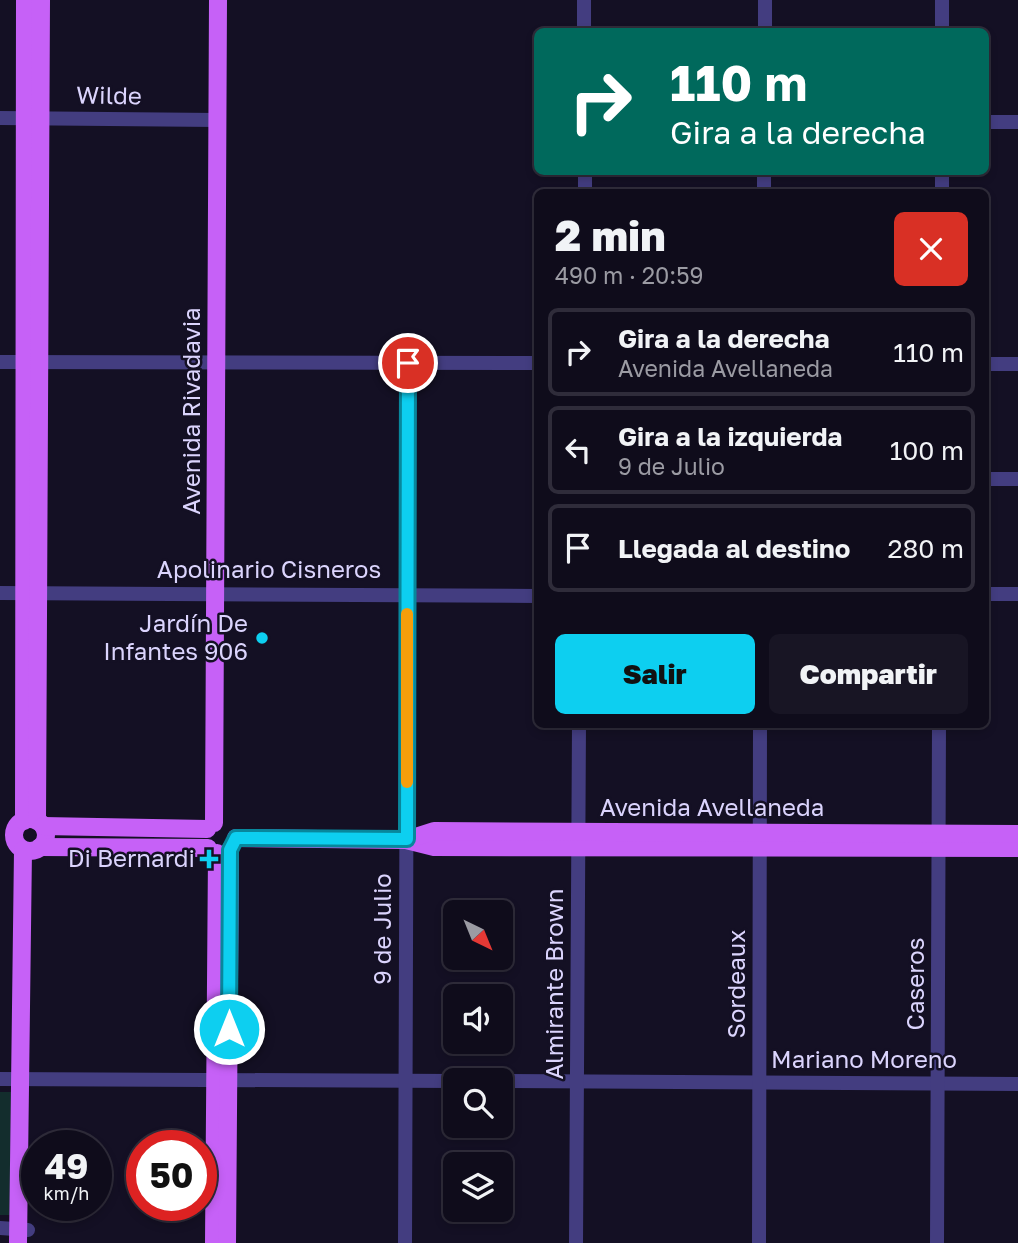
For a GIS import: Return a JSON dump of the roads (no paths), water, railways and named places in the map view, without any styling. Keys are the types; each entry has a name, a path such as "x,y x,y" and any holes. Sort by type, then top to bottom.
{"main road":[{"path":"25,0 32,118 31,760 24,824 14,837 29,848"},
{"path":"32,118 41,0"},
{"name":"Avenida Rivadavia","path":"218,0 217,120 222,362"},
{"name":"Avenida Rivadavia","path":"223,847 204,837 215,825 230,0"},
{"path":"24,824 215,825 233,828 223,847 221,1080 214,1243"},
{"path":"24,824 45,837 29,848"},
{"name":"Avenida Avellaneda","path":"939,841 1018,834"},
{"name":"Avenida Avellaneda","path":"0,847 223,847 407,839 434,848 578,840 760,840 939,841 1018,848"},
{"path":"23,1236 29,848"},
{"path":"221,1080 227,1243"}],"street":[{"path":"584,0 584,28"},
{"path":"765,0 765,28"},
{"path":"942,0 942,28"},
{"name":"Wilde","path":"0,118 217,120"},
{"path":"989,122 1018,122"},
{"path":"0,362 534,363"},
{"name":"9 de Julio","path":"405,1243 408,363"},
{"path":"989,364 1018,364"},
{"path":"989,479 1018,479"},
{"name":"Apolinario Cisneros","path":"0,593 407,593 534,596"},
{"path":"989,594 1018,594"},
{"name":"Almirante Brown","path":"576,1243 579,728"},
{"name":"Sordeaux","path":"759,1243 760,728"},
{"name":"Caseros","path":"937,1243 939,728"},
{"path":"0,1079 443,1081"},
{"name":"Mariano Moreno","path":"513,1081 1018,1084"},
{"path":"0,1228 23,1236"}],"place":[{"name":"Jardín De Infantes 906","path":"262,638"},
{"name":"Di Bernardi","path":"209,859"}]}
